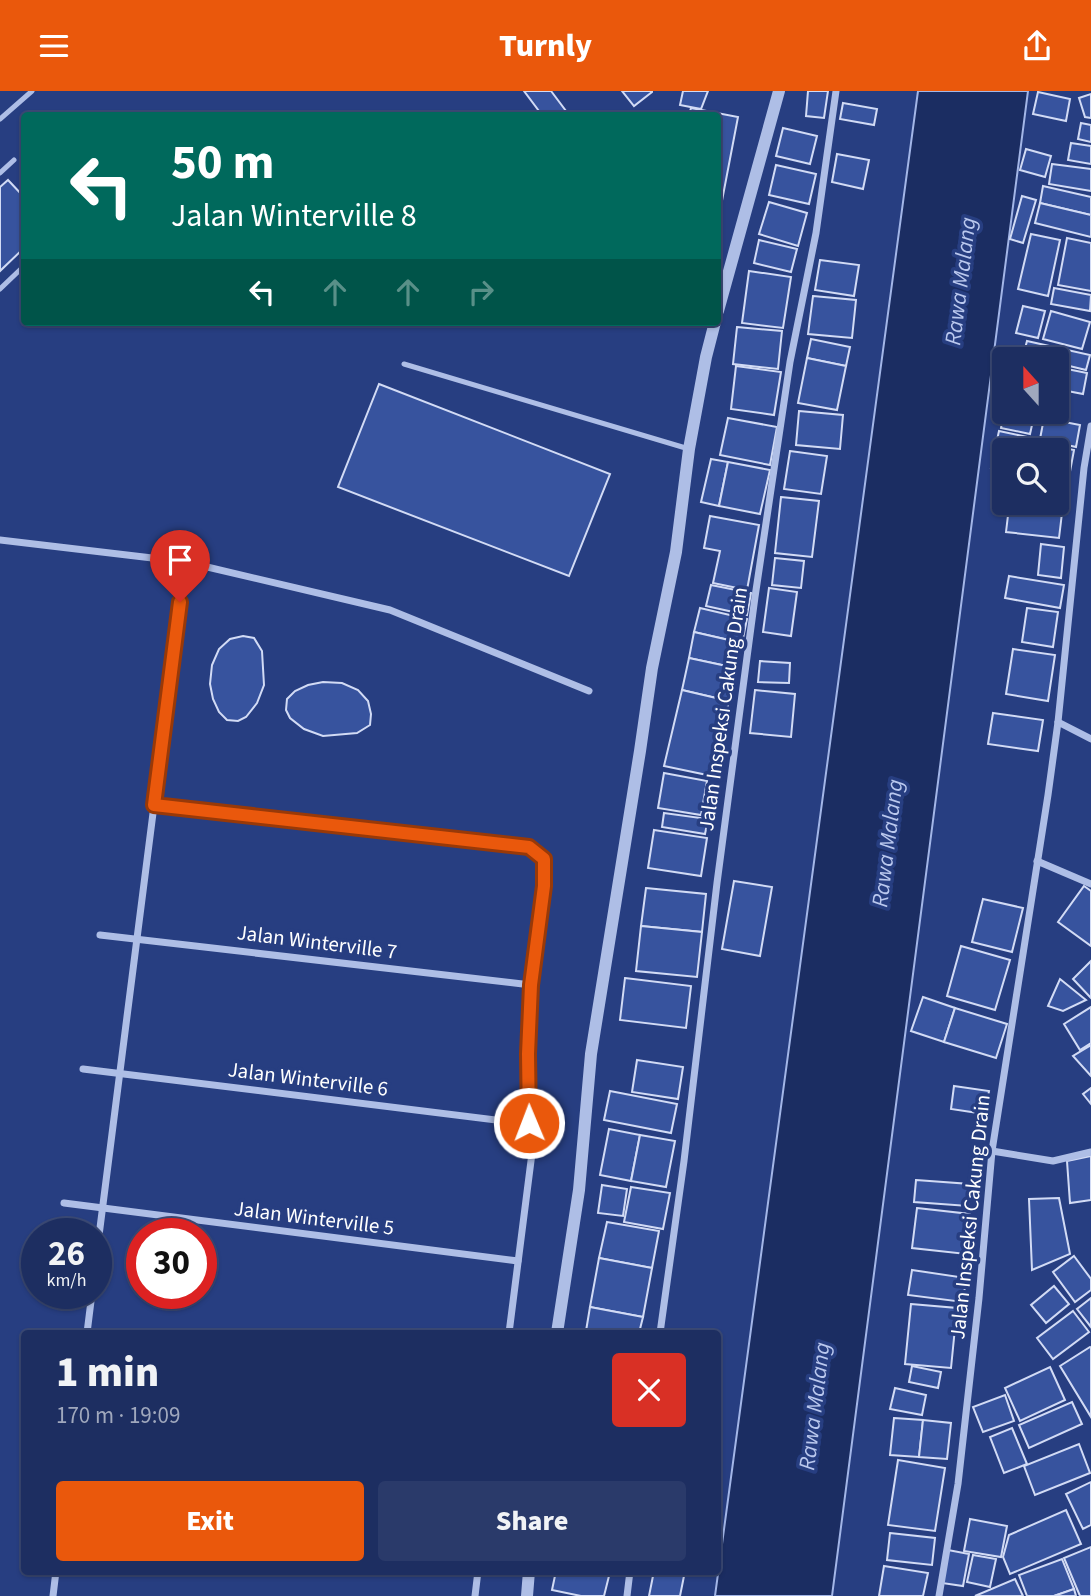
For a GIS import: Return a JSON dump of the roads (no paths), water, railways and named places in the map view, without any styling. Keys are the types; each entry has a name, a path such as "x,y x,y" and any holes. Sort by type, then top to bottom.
{"street":[{"path":"721,300 779,91"},
{"name":"Jalan Inspeksi Cakung Drain","path":"660,1330 755,597 790,362 816,233 836,91"},
{"path":"557,1330 579,1190 591,1054 652,668 676,552 689,449 714,326"},
{"name":"Jalan Inspeksi Cakung Drain","path":"939,1596 958,1484 992,1151 1058,722 1084,468 1091,426"},
{"path":"0,540 186,562 390,610 589,691"},
{"path":"102,1218 180,602"},
{"path":"1058,722 1091,740"},
{"path":"154,805 529,847 544,859 544,886 531,985 528,1054 532,1153 509,1330"},
{"path":"1037,861 1091,884"},
{"name":"Jalan Winterville 7","path":"100,935 531,985"},
{"name":"Jalan Winterville 6","path":"83,1069 529,1123"},
{"path":"992,1151 1053,1161 1091,1152"},
{"name":"Jalan Winterville 5","path":"64,1203 518,1261"},
{"path":"87,1330 90,1309"},
{"path":"53,1596 56,1575"},
{"path":"475,1596 478,1575"},
{"path":"527,1596 529,1575"},
{"path":"626,1596 629,1575"}],"lane":[{"path":"0,119 32,91"},
{"path":"0,173 14,160"},
{"path":"0,289 21,269"},
{"path":"404,364 689,449"}],"water":[{"name":"Rawa Malang","path":"918,91 1028,91 995,347 992,347 992,367 832,1596 715,1596 718,1575 721,1575 721,1552"}]}
